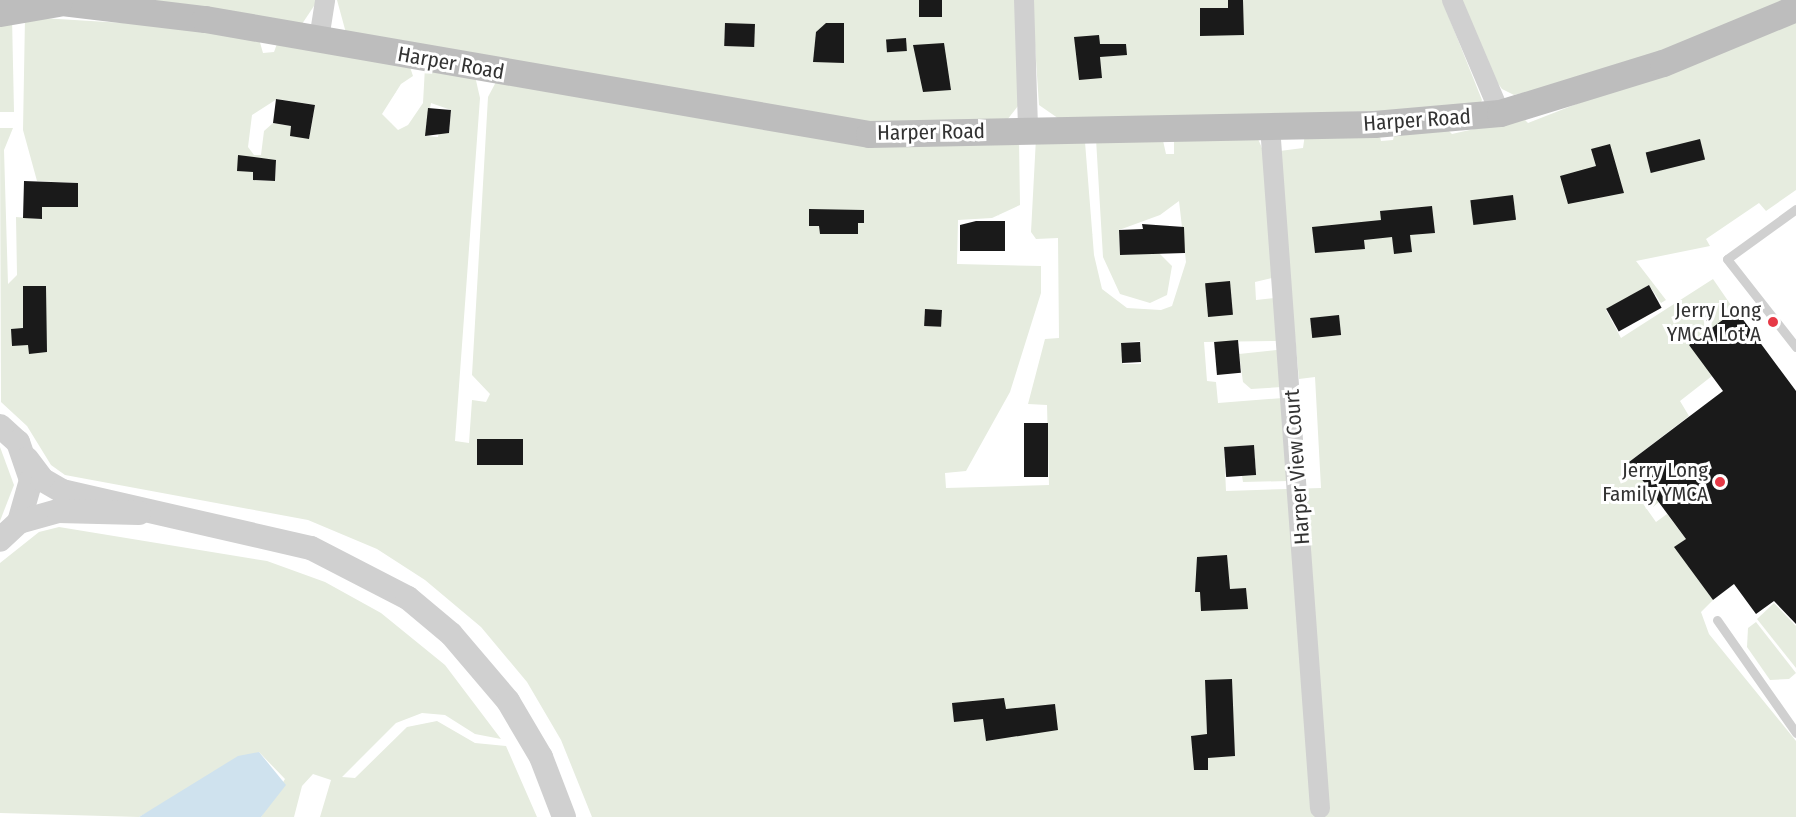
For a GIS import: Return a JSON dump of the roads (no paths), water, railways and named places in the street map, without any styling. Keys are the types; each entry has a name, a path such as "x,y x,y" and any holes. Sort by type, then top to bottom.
{"main road":[{"name":"Harper Road","path":"0,14 52,2 149,11 869,134 1434,122 1500,113 1663,63 1796,8"}],"street":[{"path":"319,39 325,0"},
{"path":"1024,0 1028,129"},
{"path":"1452,0 1500,113"},
{"name":"Harper View Court","path":"1270,126 1320,808"},
{"path":"0,426 43,480 62,490 142,513 311,548 408,598 451,634 508,701 541,757 564,817"},
{"path":"19,522 31,480 27,459"},
{"path":"0,540 19,522 58,511 107,517 142,513"}],"lane":[{"path":"1796,209 1727,259 1796,347"},
{"path":"1717,620 1796,733"}],"water":[{"path":"259,752 286,785 261,817 139,817 238,756"}],"place":[{"name":"Jerry Long YMCA Lot A","path":"1773,322"},
{"name":"Jerry Long Family YMCA","path":"1720,482"}]}
